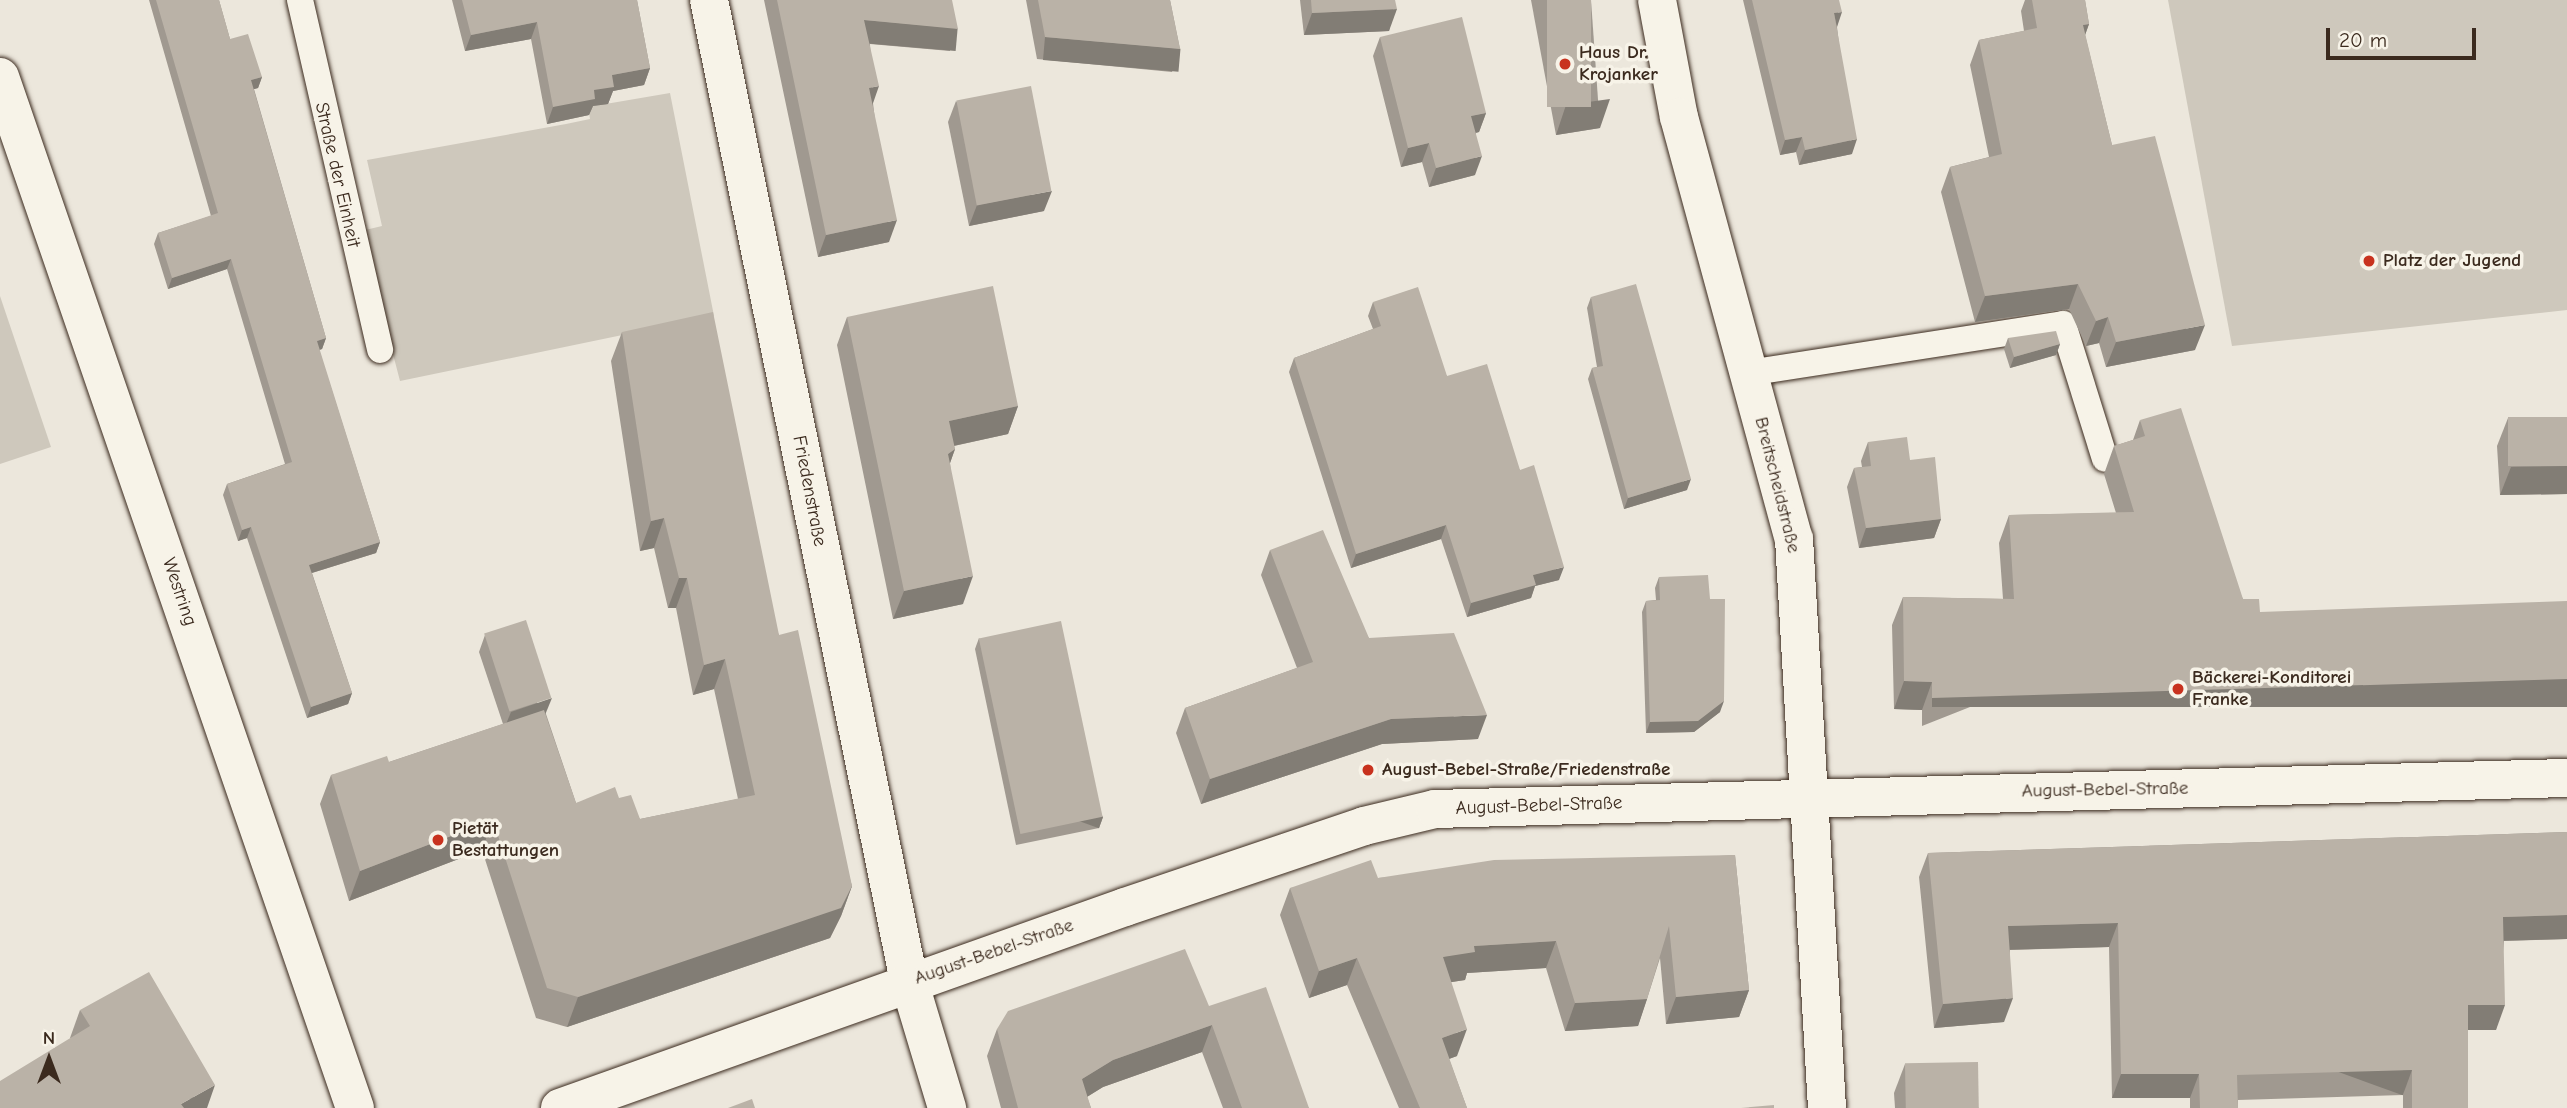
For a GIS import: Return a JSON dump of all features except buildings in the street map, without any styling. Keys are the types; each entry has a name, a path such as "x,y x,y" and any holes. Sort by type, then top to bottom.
{"street":[{"name":"Friedenstraße","path":"709,0 909,981 947,1108"},
{"name":"Breitscheidstraße","path":"1657,0 1679,117 1794,539 1827,1108"},
{"name":"Westring","path":"0,77 355,1108"},
{"name":"August-Bebel-Straße","path":"560,1108 909,981 1401,815 1807,798 2567,779"}],"lane":[{"name":"Straße der Einheit","path":"300,0 380,350"},
{"path":"1748,373 2063,324 2105,459"}],"shaded area":[{"name":"Platz der Jugend","path":"2168,0 2567,0 2567,310 2232,346"},
{"path":"670,93 714,316 400,381 361,231 382,226 367,160 590,119 588,107"},
{"path":"0,296 51,447 0,464"}],"place":[{"name":"Haus Dr. Krojanker","path":"1565,64"},
{"name":"Platz der Jugend","path":"2369,261"},
{"name":"Bäckerei-Konditorei Franke","path":"2178,689"},
{"name":"August-Bebel-Straße/Friedenstraße","path":"1368,770"},
{"name":"Pietät Bestattungen","path":"438,840"}]}
